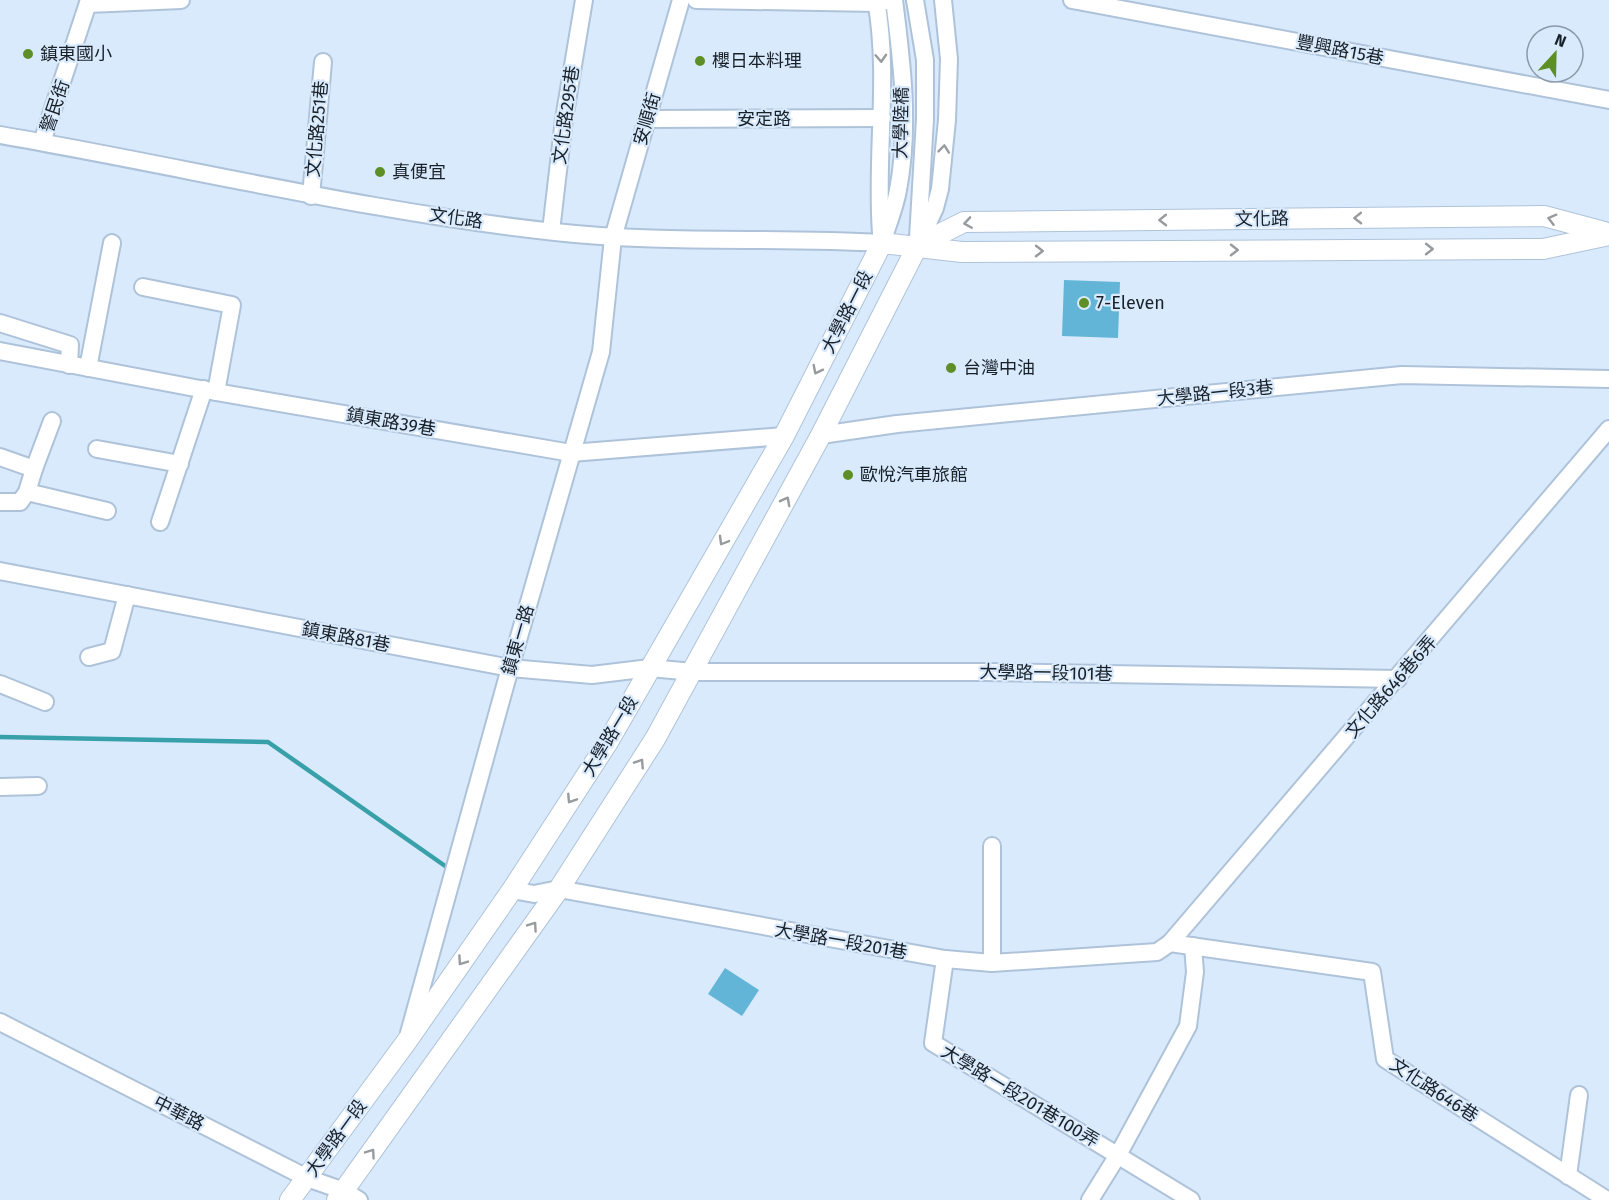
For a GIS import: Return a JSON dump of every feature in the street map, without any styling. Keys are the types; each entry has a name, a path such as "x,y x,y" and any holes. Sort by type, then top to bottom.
{"main road":[{"name":"文化路","path":"918,245 964,222 1544,216 1609,234"},
{"name":"文化路","path":"882,243 918,245 962,252 1543,249 1609,234"},
{"name":"大學路一段","path":"290,1200 407,1041 512,890 608,742 784,436 882,243"},
{"name":"大學路一段","path":"346,1197 560,889 655,739 822,435 918,245"}],"street":[{"path":"89,2 180,0"},
{"name":"文化路295巷","path":"551,231 564,119 584,0"},
{"name":"安順街","path":"613,238 681,0"},
{"path":"696,0 884,1 878,191 882,243"},
{"name":"大學陸橋","path":"915,0 925,60 925,119 919,190 918,245"},
{"path":"918,245 935,208 940,189 947,120 949,59 943,0"},
{"name":"豐興路15巷","path":"1072,0 1609,100"},
{"name":"大學陸橋","path":"882,243 898,190 904,118 902,62 884,1"},
{"name":"警民街","path":"42,142 89,2"},
{"name":"文化路251巷","path":"312,196 324,62"},
{"name":"安定路","path":"647,119 882,118"},
{"name":"文化路","path":"0,135 312,196 551,231 613,238 882,243"},
{"name":"鎮東一路","path":"407,1041 510,668 602,352 613,238"},
{"path":"88,368 112,243"},
{"path":"143,287 232,305 210,390 180,464 160,522"},
{"path":"0,322 70,345 69,365"},
{"name":"鎮東路39巷","path":"0,351 571,453 784,436"},
{"name":"大學路一段3巷","path":"822,435 897,424 1402,375 1609,379"},
{"path":"0,502 20,502 27,492 52,421"},
{"name":"文化路646巷6弄","path":"1170,943 1398,679 1609,429"},
{"path":"97,449 180,464"},
{"path":"0,457 34,469"},
{"path":"27,492 107,511"},
{"name":"鎮東路81巷","path":"0,571 510,668 592,675 650,668 693,672"},
{"path":"88,657 112,651 127,595"},
{"name":"大學路一段101巷","path":"693,672 984,672 1398,679"},
{"path":"0,684 45,702"},
{"path":"0,787 38,786"},
{"path":"992,846 992,963"},
{"name":"大學路一段201巷","path":"512,890 534,894 560,889 945,960 992,963 1157,952 1170,943"},
{"name":"文化路646巷","path":"1170,943 1372,972 1385,1059 1607,1200"},
{"name":"大學路一段201巷100弄","path":"1118,1155 1188,1026 1195,972 1193,946"},
{"name":"大學路一段201巷100弄","path":"945,960 933,1043 1191,1200"},
{"name":"中華路","path":"0,1022 346,1197"},
{"path":"1568,1176 1580,1095"},
{"path":"1090,1200 1118,1155"}],"building":[{"path":"1064,280 1120,282 1118,338 1062,336"},
{"path":"725,968 759,990 742,1016 708,994"}],"waterway":[{"path":"0,737 268,742 448,868"}],"place":[{"name":"鎮東國小","path":"28,54"},
{"name":"櫻日本料理","path":"700,61"},
{"name":"真便宜","path":"380,172"},
{"name":"7-Eleven","path":"1084,303"},
{"name":"台灣中油","path":"951,368"},
{"name":"歐悅汽車旅館","path":"848,475"}]}
